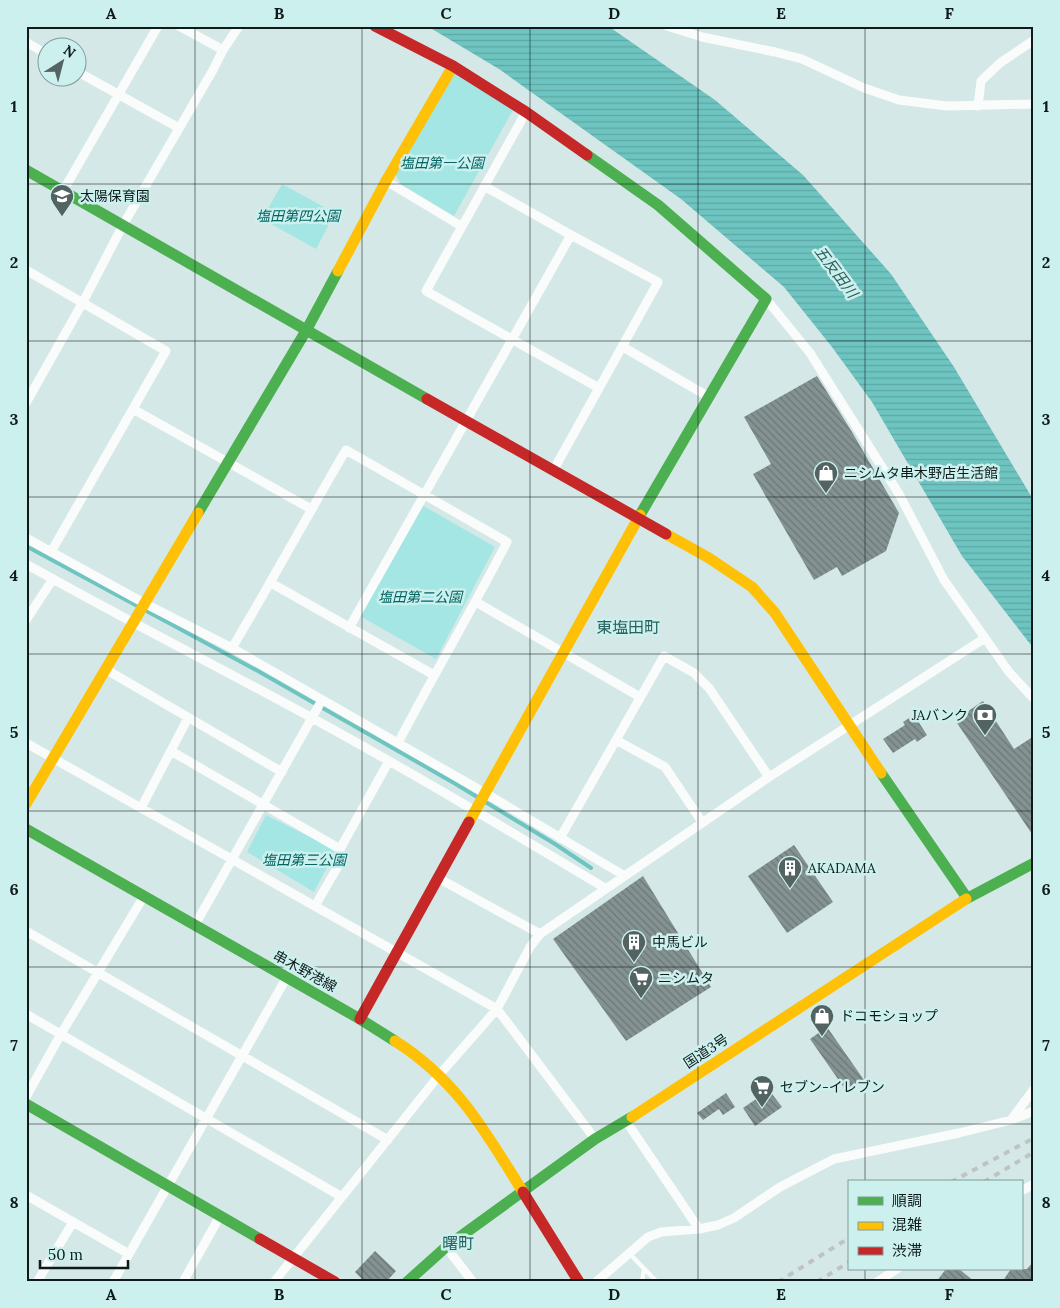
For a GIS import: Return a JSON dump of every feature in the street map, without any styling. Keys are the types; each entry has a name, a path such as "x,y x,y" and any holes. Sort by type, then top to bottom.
{"main road":[{"path":"360,1019 638,518 766,299 658,205 526,112 453,66 375,26"},
{"path":"26,804 307,329 386,180 453,66"},
{"path":"26,170 553,471 710,558 752,588 775,613 849,726 967,898"},
{"name":"串木野港線","path":"26,829 360,1019 409,1050 440,1074 482,1128 579,1282"},
{"name":"国道3号","path":"406,1282 446,1247 595,1139 626,1121 967,898 1034,863"},
{"path":"26,1104 335,1282"}],"street":[{"path":"63,191 158,26"},
{"path":"179,26 223,50"},
{"path":"26,403 83,302 123,225 238,26"},
{"path":"667,26 702,38 802,59 864,88 899,100 947,106 1034,104"},
{"path":"978,106 980,81 1034,40"},
{"path":"26,42 38,49"},
{"path":"88,78 179,128"},
{"path":"526,112 426,291 599,388"},
{"path":"386,180 461,226"},
{"path":"484,186 658,282 553,471"},
{"path":"349,628 571,235"},
{"path":"26,270 166,351 52,552"},
{"path":"766,299 810,353 899,494 944,580 1009,672 1034,698"},
{"path":"623,347 709,397"},
{"path":"133,409 311,509"},
{"path":"232,648 346,450 424,494 507,542 398,743"},
{"path":"26,538 144,603 232,648 486,793 625,876"},
{"path":"26,564 133,624 311,717 476,810 605,888"},
{"path":"26,620 53,579"},
{"path":"271,583 434,675"},
{"path":"476,602 640,697"},
{"path":"274,1282 440,1074 497,1009 530,947 540,934 769,777 985,638"},
{"path":"560,838 664,656 694,673 709,688 769,777"},
{"path":"105,669 282,772"},
{"path":"195,925 322,700"},
{"path":"141,808 188,718"},
{"path":"616,740 665,767 702,822"},
{"path":"26,743 497,1009 595,1139"},
{"path":"171,751 340,849"},
{"path":"315,906 341,861 340,849 388,761"},
{"path":"438,878 540,934"},
{"path":"26,1097 144,896"},
{"path":"26,931 388,1140"},
{"path":"113,1282 287,978"},
{"path":"26,1014 342,1197"},
{"path":"1011,1120 1034,1090"},
{"path":"596,1282 648,1237 661,1232 700,1229 718,1225 734,1218 780,1187 834,1159 959,1133 1011,1120 1034,1111"},
{"path":"626,1121 700,1229"},
{"path":"1022,1190 1034,1184"},
{"path":"26,1195 129,1254"},
{"path":"183,1282 220,1216"},
{"path":"37,1282 73,1222"},
{"path":"446,1247 473,1282"},
{"path":"877,1282 895,1270"}],"lane":[{"path":"629,1253 657,1282"},
{"path":"642,1282 644,1269"}],"green space":[{"name":"塩田第一公園","path":"454,71 514,108 454,216 401,184 394,172"},
{"name":"塩田第四公園","path":"282,184 335,213 316,249 262,219"},
{"name":"塩田第二公園","path":"422,505 495,547 436,659 360,616"},
{"name":"塩田第三公園","path":"266,815 336,850 314,892 247,852"}],"water":[{"name":"五反田川","path":"427,26 608,26 715,100 803,175 891,274 954,367 1034,501 1034,649 962,556 872,402 832,347 784,287 681,199 499,69"}],"building":[{"name":"ニシムタ串木野店生活館","path":"817,376 899,513 886,551 842,576 837,567 814,580 753,474 771,464 744,417"},
{"path":"983,701 1014,749 1034,736 1034,837 955,720"},
{"path":"914,715 927,735 917,742 915,739 893,753 883,739 905,725 903,722"},
{"name":"AKADAMA","path":"794,845 833,902 787,933 748,876"},
{"name":"中馬ビル","path":"643,876 711,987 626,1041 553,939"},
{"path":"827,1027 864,1080 847,1092 810,1039"},
{"name":"セブン-イレブン","path":"769,1090 782,1107 755,1126 743,1108"},
{"path":"726,1093 735,1107 723,1115 719,1109 703,1120 697,1113"},
{"path":"375,1251 396,1271 386,1282 365,1282 355,1272"},
{"path":"1034,1261 1034,1282 1002,1282 1010,1270 1027,1269"},
{"path":"945,1270 960,1270 975,1282 936,1282"}],"waterway":[{"path":"26,546 258,671 454,783 591,868"}],"railway":[{"path":"955,1180 1034,1138"},
{"path":"987,1180 1034,1152"},
{"path":"778,1282 848,1239"},
{"path":"817,1282 848,1263"}],"traffic: fast":[{"path":"587,155 658,205 766,299 640,515"},
{"path":"26,170 427,399"},
{"path":"198,513 307,329 338,271"},
{"path":"881,773 967,898"},
{"path":"26,829 360,1019 395,1041"},
{"path":"966,899 1034,863"},
{"path":"26,1104 260,1239"},
{"path":"407,1282 446,1247 595,1139 632,1117"}],"traffic: slow":[{"path":"338,271 386,181 453,66"},
{"path":"26,804 198,513"},
{"path":"469,822 640,515"},
{"path":"666,534 709,558 752,587 775,613 881,773"},
{"path":"632,1117 966,899"},
{"path":"395,1041 436,1072 453,1090 496,1148 523,1192"}],"traffic: jam":[{"path":"375,26 453,66 526,112 587,155"},
{"path":"427,399 666,534"},
{"path":"360,1019 469,822"},
{"path":"523,1192 579,1282"},
{"path":"260,1239 335,1282"}],"place":[{"name":"太陽保育園","path":"62,217"},
{"name":"ニシムタ串木野店生活館","path":"826,494"},
{"name":"JAバンク","path":"985,736"},
{"name":"AKADAMA","path":"790,889"},
{"name":"中馬ビル","path":"634,963"},
{"name":"ニシムタ","path":"641,999"},
{"name":"ドコモショップ","path":"822,1037"},
{"name":"セブン-イレブン","path":"762,1108"}],"district":[{"name":"東塩田町","path":"628,627"},
{"name":"曙町","path":"458,1243"}]}
